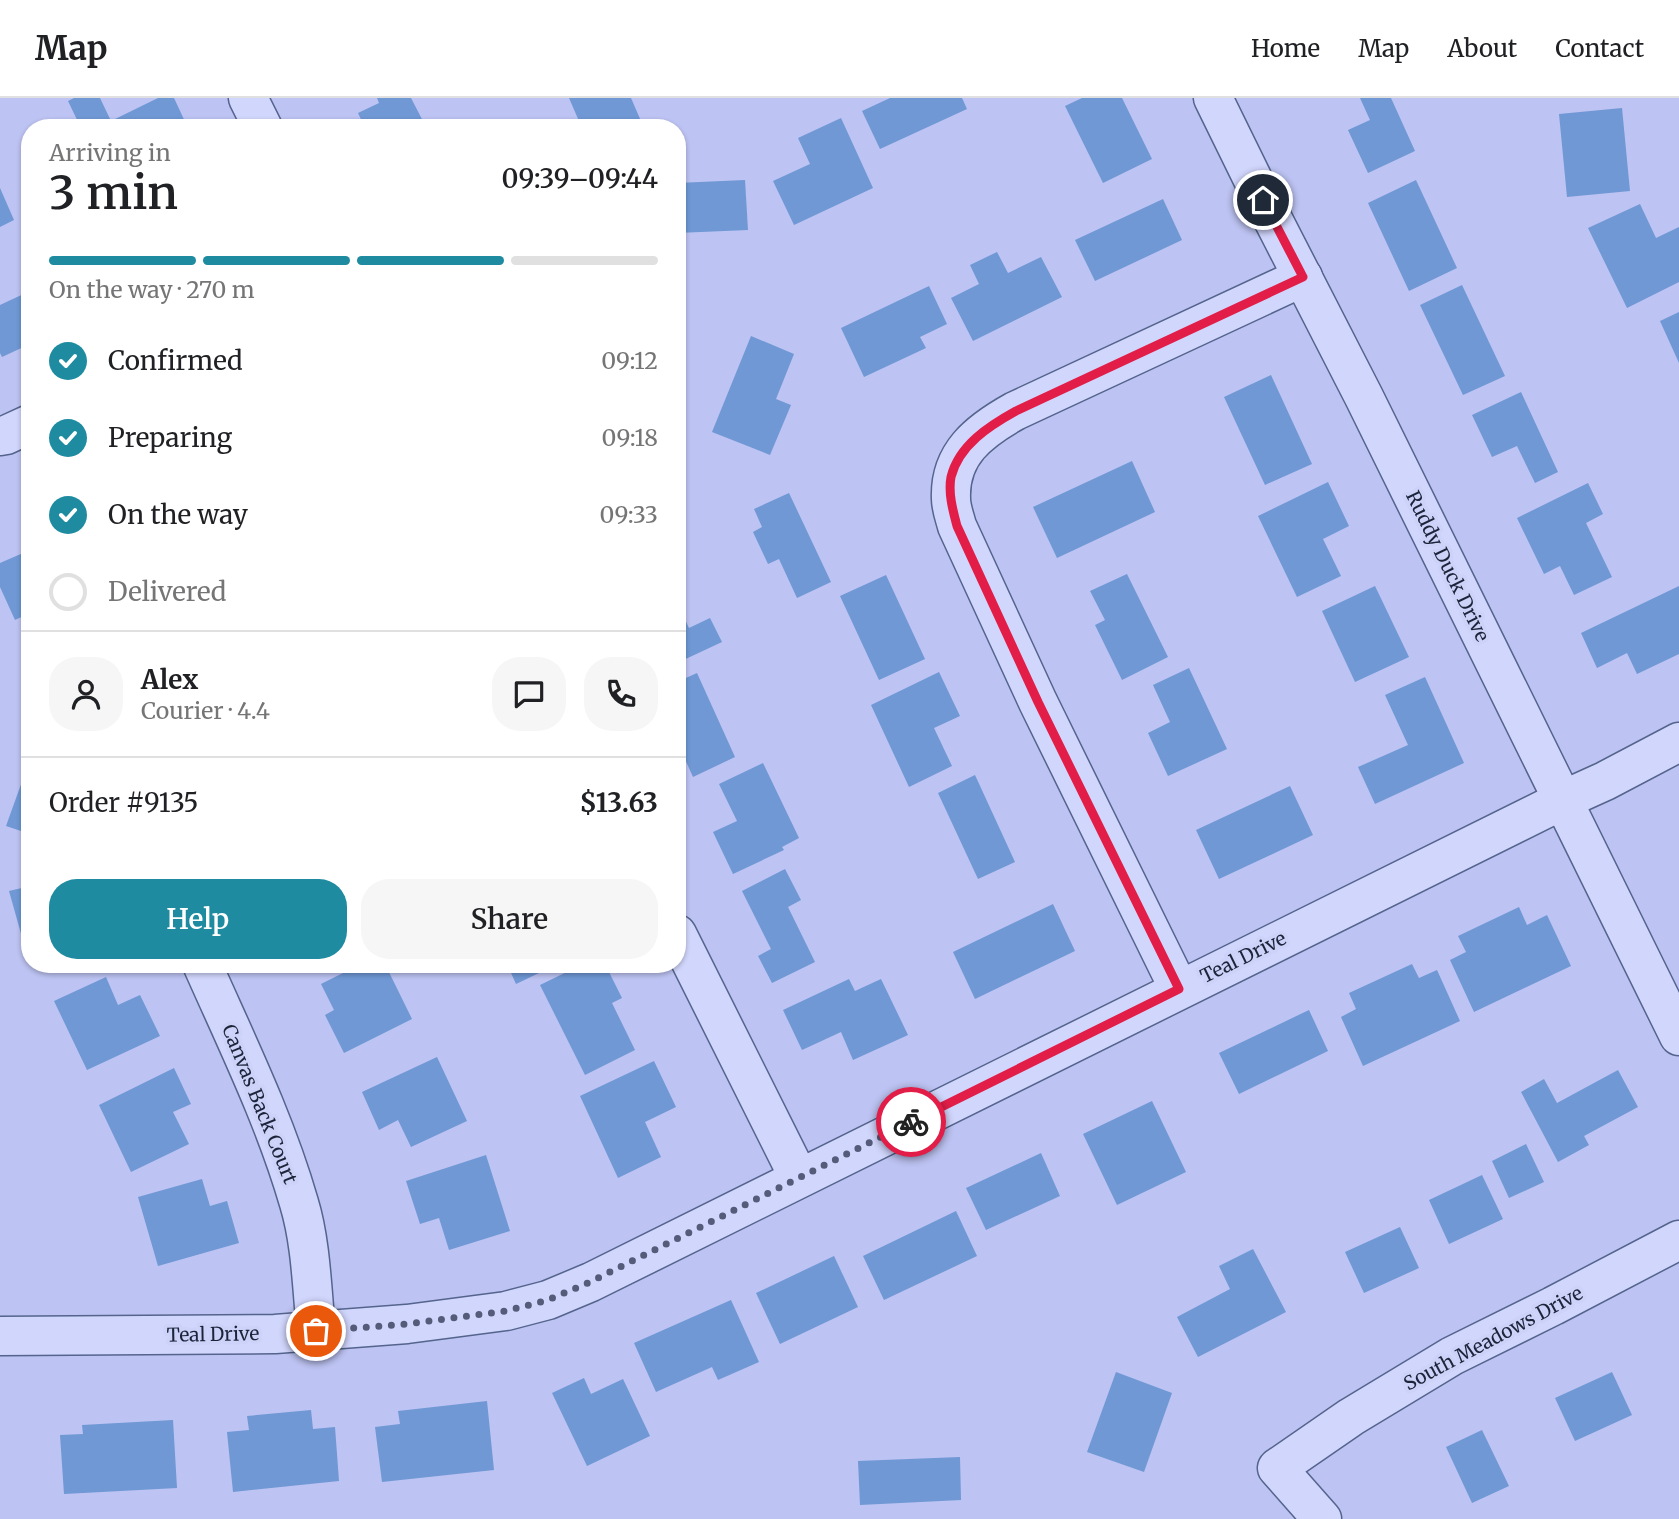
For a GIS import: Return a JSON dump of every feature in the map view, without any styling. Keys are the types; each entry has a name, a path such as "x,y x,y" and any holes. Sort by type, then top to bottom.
{"street":[{"path":"248,98 258,119"},
{"name":"Ruddy Duck Drive","path":"1213,98 1370,409 1679,1036"},
{"path":"1179,989 1038,702 957,526 951,502 951,478 960,456 975,438 994,423 1303,277"},
{"path":"0,436 21,428"},
{"name":"Teal Drive","path":"0,1336 275,1334 407,1324 506,1311 548,1300 590,1282 1679,742"},
{"path":"686,952 799,1178"},
{"name":"Canvas Back Court","path":"206,973 270,1116 300,1204 316,1331"},
{"name":"South Meadows Drive","path":"1321,1519 1277,1468 1351,1417 1452,1356 1679,1240"}],"building":[{"path":"74,98 100,98 110,119 77,119 68,101"},
{"path":"158,98 174,98 184,119 115,119"},
{"path":"377,98 411,98 422,119 361,119 358,113 379,103"},
{"path":"569,98 631,98 640,119 578,119"},
{"path":"890,98 962,98 967,109 880,149 862,111"},
{"path":"1082,98 1122,98 1152,159 1103,183 1065,106"},
{"path":"1360,98 1391,98 1415,151 1368,173 1348,130 1370,120"},
{"path":"1622,108 1630,191 1567,197 1559,114"},
{"path":"841,118 873,188 794,225 773,181 810,164 798,138"},
{"path":"745,180 748,230 686,233 686,183"},
{"path":"1416,180 1457,268 1409,291 1368,203"},
{"path":"0,188 14,220 0,227"},
{"path":"1163,199 1182,240 1095,281 1075,240"},
{"path":"1640,204 1656,238 1679,227 1679,282 1627,308 1588,228"},
{"path":"997,252 1008,273 1041,257 1062,297 973,341 951,298 979,284 970,265"},
{"path":"1462,285 1505,376 1463,395 1420,305"},
{"path":"929,286 947,324 920,337 926,348 864,377 841,328"},
{"path":"21,295 21,348 2,357 0,353 0,305"},
{"path":"1679,312 1679,363 1660,321"},
{"path":"751,336 794,354 776,399 791,405 770,455 712,432"},
{"path":"1271,375 1312,464 1265,485 1224,397"},
{"path":"1521,392 1558,472 1535,483 1517,446 1492,457 1472,415"},
{"path":"1132,461 1155,512 1057,558 1033,507"},
{"path":"1328,482 1349,526 1323,539 1341,576 1297,597 1258,516"},
{"path":"1588,483 1603,514 1586,523 1612,577 1574,595 1560,566 1544,574 1517,518"},
{"path":"789,493 831,582 797,598 779,559 768,564 753,532 762,527 754,509"},
{"path":"21,554 21,617 15,620 0,587 0,563"},
{"path":"1127,574 1168,657 1122,680 1095,625 1105,620 1090,591"},
{"path":"886,575 925,659 879,680 840,596"},
{"path":"1375,586 1409,657 1355,682 1322,611"},
{"path":"1679,586 1679,654 1637,674 1627,653 1597,668 1581,633"},
{"path":"710,618 722,642 686,659 686,622 689,628"},
{"path":"1189,668 1227,749 1168,776 1148,733 1170,722 1153,685"},
{"path":"939,672 960,716 934,728 952,766 909,787 871,705"},
{"path":"697,673 735,757 693,777 686,761 686,678"},
{"path":"1425,677 1464,763 1375,804 1358,767 1408,745 1385,695"},
{"path":"763,763 799,838 782,847 784,850 733,874 713,832 737,821 719,784"},
{"path":"975,775 1015,862 978,879 938,793"},
{"path":"21,784 21,831 6,826"},
{"path":"1290,786 1313,835 1219,879 1196,830"},
{"path":"785,869 801,900 788,907 815,962 772,983 758,956 771,949 742,891"},
{"path":"21,888 21,934 9,891"},
{"path":"1053,904 1075,951 975,999 953,952"},
{"path":"1519,907 1527,925 1547,915 1571,966 1474,1012 1450,960 1466,952 1458,936"},
{"path":"1412,964 1419,978 1437,970 1460,1021 1363,1066 1341,1017 1356,1009 1349,993"},
{"path":"343,973 389,973 412,1019 344,1053 325,1015 334,1010 321,984"},
{"path":"511,973 539,973 516,984"},
{"path":"565,973 610,973 622,998 612,1003 635,1050 585,1075 540,985"},
{"path":"106,977 118,1005 140,995 160,1036 87,1070 54,1001"},
{"path":"849,979 855,991 881,979 908,1035 853,1060 841,1032 802,1050 783,1010"},
{"path":"1309,1010 1328,1051 1239,1094 1219,1053"},
{"path":"437,1057 467,1121 411,1147 398,1120 379,1130 362,1092"},
{"path":"654,1061 676,1107 645,1122 661,1157 618,1178 580,1096"},
{"path":"174,1068 191,1104 173,1112 189,1144 131,1172 99,1105"},
{"path":"1618,1070 1638,1107 1584,1136 1589,1145 1558,1162 1521,1092 1544,1079 1557,1103"},
{"path":"1152,1101 1186,1172 1117,1205 1083,1134"},
{"path":"1526,1144 1544,1182 1509,1198 1492,1161"},
{"path":"1041,1153 1060,1196 986,1230 966,1188"},
{"path":"486,1155 510,1231 449,1250 439,1218 420,1224 406,1181"},
{"path":"1482,1175 1503,1219 1449,1244 1429,1200"},
{"path":"202,1179 210,1206 227,1201 239,1243 158,1266 138,1197"},
{"path":"956,1211 977,1256 884,1300 863,1256"},
{"path":"1400,1227 1419,1268 1364,1293 1345,1252"},
{"path":"1253,1249 1286,1312 1198,1357 1177,1317 1230,1289 1219,1266"},
{"path":"834,1256 858,1307 780,1344 756,1293"},
{"path":"731,1300 759,1362 718,1380 712,1367 656,1392 634,1343"},
{"path":"1116,1372 1172,1393 1144,1472 1087,1452"},
{"path":"1612,1372 1632,1415 1575,1441 1555,1398"},
{"path":"584,1378 591,1394 623,1379 650,1436 587,1466 552,1393"},
{"path":"487,1401 494,1470 382,1482 375,1427 400,1424 398,1411"},
{"path":"311,1410 313,1429 335,1427 339,1481 233,1492 227,1432 249,1430 247,1416"},
{"path":"173,1420 177,1488 64,1494 60,1435 83,1434 82,1425"},
{"path":"1482,1430 1509,1486 1472,1503 1446,1447"},
{"path":"960,1457 961,1500 860,1505 858,1461"}],"way so far":[{"path":"316,1331 407,1324 506,1311 548,1300 590,1282 911,1122"}],"route":[{"path":"911,1122 1179,989 1038,702 957,526 951,502 951,478 960,456 975,438 994,423 1303,277 1263,200"}]}
